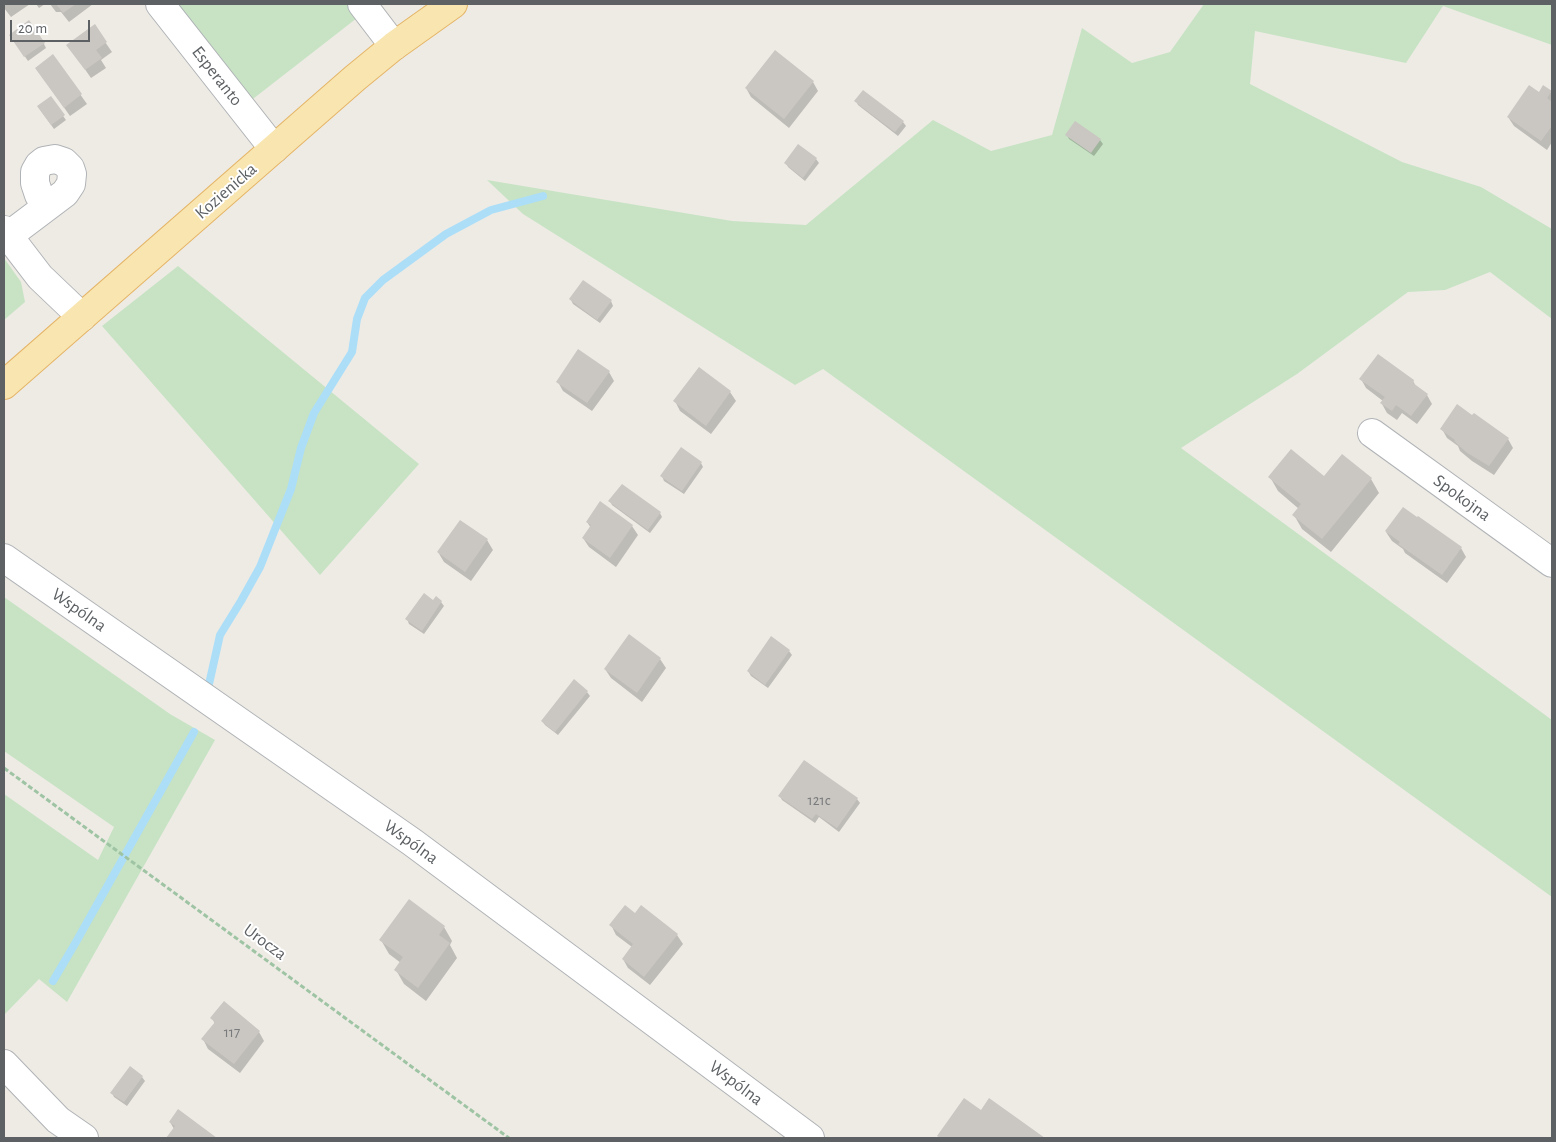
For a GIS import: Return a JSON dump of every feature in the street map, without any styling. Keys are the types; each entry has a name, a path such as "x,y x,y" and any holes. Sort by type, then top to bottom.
{"main road":[{"name":"Kozienicka","path":"4,385 394,46 433,13 453,4"}],"street":[{"name":"Esperanto","path":"160,4 274,149"},
{"path":"362,4 394,46"},
{"path":"46,206 6,233 40,277 82,317"},
{"name":"Spokojna","path":"1372,433 1552,563"},
{"name":"Wspólna","path":"4,558 412,842 810,1138"},
{"path":"4,1064 58,1120 84,1138"}],"path":[{"name":"Urocza","path":"4,768 510,1138"}],"green space":[{"path":"177,4 347,4 357,18 249,102"},
{"path":"1204,4 1552,4 1552,45 1443,6 1406,63 1255,31 1250,84 1402,162 1481,187 1552,229 1552,319 1490,272 1445,290 1408,292 1297,374 1181,448 1552,720 1552,897 823,369 795,385 523,214 487,180 732,221 806,225 933,120 991,151 1052,135 1082,28 1132,63 1170,52"},
{"path":"4,258 21,282 25,302 4,320"},
{"path":"178,266 419,464 320,575 102,326"},
{"path":"4,597 170,714 215,740 67,1002 39,979 4,1015 4,794 98,860 114,827 4,751"}],"building":[{"path":"56,4 76,4 63,13"},
{"path":"29,20 45,43 24,57 9,35"},
{"path":"95,24 107,42 96,50 102,58 85,70 66,45"},
{"path":"775,50 814,81 784,119 745,88"},
{"path":"53,54 82,94 64,108 35,68"},
{"path":"1529,85 1539,92 1543,85 1552,91 1547,98 1552,102 1552,126 1541,141 1507,117"},
{"path":"863,90 904,121 895,132 854,101"},
{"path":"51,96 65,115 51,125 37,106"},
{"path":"1075,121 1101,139 1091,153 1065,135"},
{"path":"798,144 817,158 803,178 784,163"},
{"path":"583,280 612,300 597,320 569,299"},
{"path":"578,349 610,371 587,403 556,382"},
{"path":"1378,354 1414,380 1413,383 1428,394 1411,416 1396,405 1392,411 1380,403 1385,397 1359,379"},
{"path":"699,367 731,391 706,426 673,401"},
{"path":"1457,404 1472,415 1474,413 1509,438 1489,466 1466,452 1455,440 1440,429"},
{"path":"681,447 702,462 682,491 660,476"},
{"path":"1291,449 1324,476 1342,454 1372,478 1322,539 1292,515 1301,504 1268,477"},
{"path":"622,484 661,512 648,530 608,501"},
{"path":"600,501 633,525 610,558 582,538 591,525 586,522"},
{"path":"1403,507 1462,547 1442,575 1398,544 1400,542 1385,531"},
{"path":"460,520 488,539 465,572 437,552"},
{"path":"424,593 433,600 436,596 442,601 422,631 405,619"},
{"path":"629,634 661,658 637,693 604,669"},
{"path":"771,636 790,650 765,685 747,671"},
{"path":"574,679 588,691 555,732 541,721"},
{"path":"804,760 858,798 837,828 816,814 812,819 778,796"},
{"path":"409,899 445,926 439,935 450,943 418,988 394,970 403,957 379,940"},
{"path":"625,905 635,913 641,905 678,934 644,977 622,959 633,944 609,925"},
{"path":"224,1001 260,1031 234,1064 201,1039 215,1022 210,1018"},
{"path":"130,1066 143,1076 124,1102 110,1093"},
{"path":"964,1098 981,1110 989,1098 1045,1138 940,1138 937,1136"},
{"path":"178,1109 217,1138 166,1138 175,1126 169,1122"}],"waterway":[{"path":"207,693 220,635 260,567 291,489 301,448 314,413 352,352 357,319 365,298 383,280 446,234 491,210 543,196"},
{"path":"53,981 194,732"}]}
